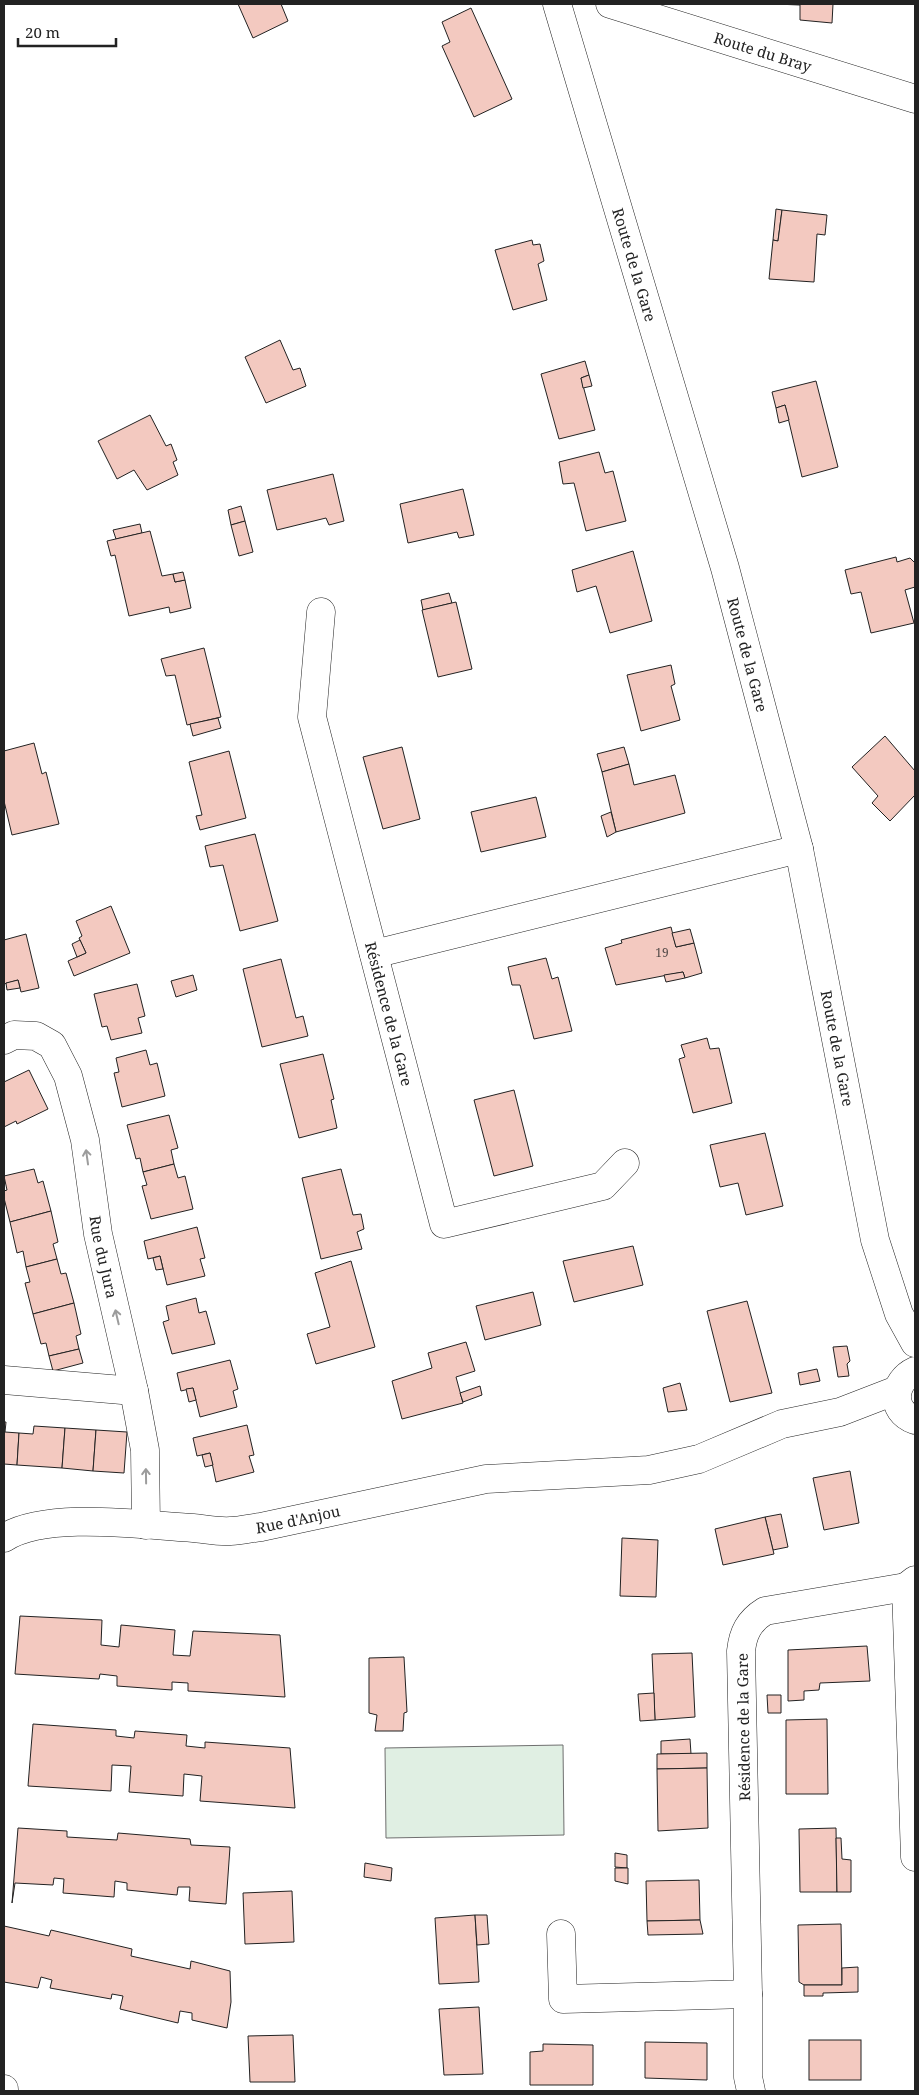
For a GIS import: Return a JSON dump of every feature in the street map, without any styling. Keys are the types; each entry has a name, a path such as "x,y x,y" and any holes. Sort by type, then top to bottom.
{"street":[{"name":"Route de la Gare","path":"556,4 725,568 799,849 875,1240 899,1314 915,1343"},
{"name":"Route du Bray","path":"610,4 915,99"},
{"name":"Résidence de la Gare","path":"321,612 312,718 444,1224 603,1186 625,1162"},
{"path":"374,954 799,849"},
{"name":"Rue du Jura","path":"4,1040 14,1036 36,1036 52,1045 68,1076 85,1140 98,1234 134,1391 145,1450 146,1525"},
{"name":"Route de la Gare","path":"899,1314 898,1350 909,1403"},
{"path":"4,1380 134,1391"},
{"name":"Rue d'Anjou","path":"4,1538 16,1531 35,1525 55,1523 146,1525 230,1531 261,1527 486,1479 650,1470 673,1466 727,1449 782,1424 840,1412 909,1403"},
{"name":"Résidence de la Gare","path":"751,2091 748,2077 741,1661 742,1636 756,1617 765,1611 911,1584 915,1856"},
{"path":"561,1934 563,1999 748,1994"}],"green space":[{"path":"563,1745 564,1835 386,1838 385,1748"}],"building":[{"path":"238,4 281,4 288,21 253,38"},
{"path":"775,4 833,4 832,23 800,20 800,5"},
{"path":"471,8 512,99 474,117 442,46 450,42 442,22"},
{"path":"776,209 782,210 778,241 773,240"},
{"path":"782,210 827,215 825,235 817,234 814,282 769,279 773,240 778,241"},
{"path":"532,240 533,245 540,244 544,261 538,264 547,300 513,310 495,250"},
{"path":"280,340 293,370 300,368 306,386 266,403 245,357"},
{"path":"585,361 589,375 581,378 595,430 559,439 541,374"},
{"path":"589,375 592,386 583,388 581,378"},
{"path":"816,381 838,467 802,477 785,405 776,408 772,392"},
{"path":"785,405 789,420 779,423 776,408"},
{"path":"150,415 166,446 171,444 177,460 173,462 178,475 147,490 134,470 117,479 98,441"},
{"path":"599,452 605,473 613,471 626,521 586,531 574,483 563,484 559,462"},
{"path":"333,474 344,521 329,525 326,518 277,530 267,490"},
{"path":"463,489 474,535 459,538 457,532 408,543 400,504"},
{"path":"241,506 245,521 231,525 228,510"},
{"path":"245,521 253,552 239,556 231,525"},
{"path":"140,524 142,533 116,539 113,530"},
{"path":"150,531 162,576 173,574 175,582 185,580 191,608 170,613 169,607 129,616 115,555 111,556 107,541"},
{"path":"633,551 652,621 610,633 596,586 577,592 572,570"},
{"path":"896,557 897,562 910,558 915,563 915,587 905,590 914,623 871,633 861,592 851,594 845,570"},
{"path":"183,572 185,580 175,582 173,574"},
{"path":"449,593 452,603 423,610 421,600"},
{"path":"456,602 472,669 438,677 422,610"},
{"path":"204,648 221,717 187,725 175,675 166,676 161,659"},
{"path":"671,665 675,684 671,686 680,720 641,731 627,675"},
{"path":"218,718 221,728 193,736 190,724"},
{"path":"885,736 915,771 915,795 890,821 872,803 878,796 852,767"},
{"path":"34,743 42,774 46,772 59,824 12,835 4,801 4,751"},
{"path":"402,747 420,819 383,829 363,757"},
{"path":"624,747 629,764 602,772 597,754"},
{"path":"229,751 246,818 200,830 196,816 202,815 189,762"},
{"path":"629,764 634,785 675,775 685,813 616,832 602,772"},
{"path":"536,797 546,837 481,852 471,812"},
{"path":"611,812 616,832 607,837 601,816"},
{"path":"255,834 278,921 240,931 223,865 210,867 205,846"},
{"path":"111,906 130,953 74,976 68,961 86,953 79,938 82,936 76,921"},
{"path":"671,927 676,947 694,943 702,973 685,978 683,972 616,985 605,948 622,943 621,940"},
{"path":"690,929 694,943 676,947 672,933"},
{"path":"26,934 39,988 21,992 18,980 4,984 4,940"},
{"path":"80,940 86,953 77,957 72,944"},
{"path":"546,958 552,979 558,977 572,1031 534,1039 520,985 512,985 508,967"},
{"path":"281,959 296,1018 303,1016 308,1036 262,1047 243,969"},
{"path":"683,972 685,978 666,982 664,975"},
{"path":"193,975 197,990 176,997 171,981"},
{"path":"18,980 20,988 7,990 6,983"},
{"path":"137,984 145,1016 138,1018 142,1033 111,1040 107,1026 102,1027 94,994"},
{"path":"707,1038 710,1049 719,1048 732,1103 693,1113 679,1059 685,1057 681,1045"},
{"path":"146,1050 150,1065 157,1063 165,1096 122,1107 114,1073 119,1072 116,1058"},
{"path":"323,1054 334,1099 331,1100 337,1128 299,1138 280,1064"},
{"path":"29,1070 48,1109 17,1124 16,1121 4,1127 4,1082"},
{"path":"514,1090 533,1166 494,1176 474,1100"},
{"path":"169,1115 178,1148 171,1150 174,1164 143,1172 140,1158 136,1159 127,1125"},
{"path":"765,1133 783,1206 746,1215 738,1183 720,1187 710,1145"},
{"path":"174,1164 178,1178 185,1176 193,1209 151,1219 142,1186 147,1185 143,1172"},
{"path":"34,1169 38,1183 43,1181 51,1211 10,1222 4,1198 4,1191 7,1190 4,1176"},
{"path":"341,1169 353,1215 361,1214 364,1229 357,1232 362,1249 321,1259 302,1178"},
{"path":"51,1211 58,1242 53,1244 57,1259 26,1267 23,1251 17,1253 10,1222"},
{"path":"197,1227 205,1258 200,1259 205,1276 167,1285 160,1256 148,1259 144,1241"},
{"path":"633,1246 643,1285 574,1302 563,1261"},
{"path":"160,1256 163,1269 156,1270 153,1258"},
{"path":"57,1259 61,1274 66,1273 74,1303 33,1314 25,1283 30,1282 26,1267"},
{"path":"351,1261 375,1347 316,1364 307,1334 330,1327 315,1273"},
{"path":"533,1292 541,1325 485,1340 476,1306"},
{"path":"196,1298 199,1313 206,1311 215,1344 172,1354 163,1322 169,1320 166,1306"},
{"path":"747,1301 772,1393 730,1402 707,1311"},
{"path":"74,1303 81,1334 76,1336 79,1349 49,1356 46,1343 41,1344 33,1314"},
{"path":"466,1342 475,1371 456,1377 463,1403 402,1419 392,1381 432,1368 428,1353"},
{"path":"847,1346 850,1361 847,1364 849,1376 838,1377 833,1347"},
{"path":"79,1349 83,1363 53,1371 49,1356"},
{"path":"230,1360 238,1389 233,1391 237,1407 200,1417 193,1388 181,1391 177,1373"},
{"path":"817,1369 820,1381 800,1385 798,1373"},
{"path":"680,1383 687,1410 668,1412 663,1388"},
{"path":"480,1386 482,1395 463,1402 460,1393"},
{"path":"193,1388 196,1400 189,1402 186,1389"},
{"path":"4,1422 6,1422 5,1432 19,1433 17,1465 4,1464"},
{"path":"247,1425 254,1455 249,1456 254,1472 216,1482 210,1453 197,1456 193,1438"},
{"path":"34,1426 65,1428 62,1468 17,1465 19,1433 33,1434"},
{"path":"65,1428 96,1430 93,1471 62,1468"},
{"path":"96,1430 127,1432 124,1473 93,1471"},
{"path":"210,1453 213,1465 205,1467 202,1455"},
{"path":"850,1471 859,1523 824,1530 813,1478"},
{"path":"781,1514 788,1547 773,1550 765,1517"},
{"path":"765,1517 774,1554 723,1565 715,1529"},
{"path":"622,1538 658,1540 656,1597 620,1596"},
{"path":"20,1616 102,1620 101,1645 119,1647 121,1625 175,1630 173,1655 190,1656 193,1631 280,1635 285,1697 188,1691 188,1683 172,1682 172,1690 117,1686 117,1676 100,1674 99,1679 15,1674"},
{"path":"867,1646 870,1681 820,1683 819,1690 804,1691 804,1700 788,1701 788,1650"},
{"path":"692,1653 695,1717 655,1720 652,1654"},
{"path":"404,1657 407,1712 404,1713 403,1731 375,1731 377,1715 369,1713 369,1658"},
{"path":"654,1693 655,1720 640,1721 638,1694"},
{"path":"767,1695 781,1695 781,1713 768,1713"},
{"path":"827,1719 828,1794 786,1794 786,1720"},
{"path":"33,1724 116,1730 116,1736 134,1738 135,1731 187,1735 186,1746 205,1748 205,1742 290,1748 295,1808 200,1801 202,1776 184,1774 183,1796 129,1792 131,1766 112,1765 111,1791 28,1786"},
{"path":"690,1739 691,1754 661,1754 661,1741"},
{"path":"707,1753 707,1768 657,1769 657,1754"},
{"path":"707,1768 708,1828 658,1831 657,1769"},
{"path":"18,1828 67,1831 67,1837 117,1840 118,1833 190,1839 191,1845 230,1847 226,1904 189,1901 190,1887 178,1887 177,1895 127,1890 127,1883 115,1881 114,1897 63,1893 64,1879 54,1878 53,1885 15,1883 12,1903"},
{"path":"836,1828 837,1892 800,1892 799,1829"},
{"path":"836,1838 841,1838 842,1859 851,1860 851,1892 837,1892"},
{"path":"615,1853 627,1855 627,1868 615,1867"},
{"path":"365,1863 392,1868 391,1881 364,1877"},
{"path":"615,1868 628,1868 628,1884 615,1881"},
{"path":"699,1880 700,1920 647,1921 646,1881"},
{"path":"292,1891 294,1942 245,1944 243,1893"},
{"path":"475,1915 479,1982 439,1984 435,1918"},
{"path":"475,1915 487,1915 489,1944 477,1945"},
{"path":"700,1920 703,1934 648,1935 647,1921"},
{"path":"841,1924 842,1985 804,1985 799,1982 798,1925"},
{"path":"4,1926 49,1936 51,1930 132,1949 131,1956 190,1969 191,1961 230,1971 231,2002 227,2028 192,2020 192,2013 180,2011 178,2023 120,2009 123,1996 112,1994 111,1999 50,1988 52,1980 41,1977 38,1988 4,1982"},
{"path":"858,1967 858,1992 823,1993 823,1996 804,1996 804,1985 842,1985 842,1968"},
{"path":"479,2007 483,2074 444,2075 439,2009"},
{"path":"293,2035 295,2082 250,2082 248,2036"},
{"path":"809,2040 861,2040 861,2080 809,2080"},
{"path":"645,2042 707,2043 707,2080 645,2078"},
{"path":"543,2044 593,2045 593,2085 530,2085 530,2052 543,2051"}]}
